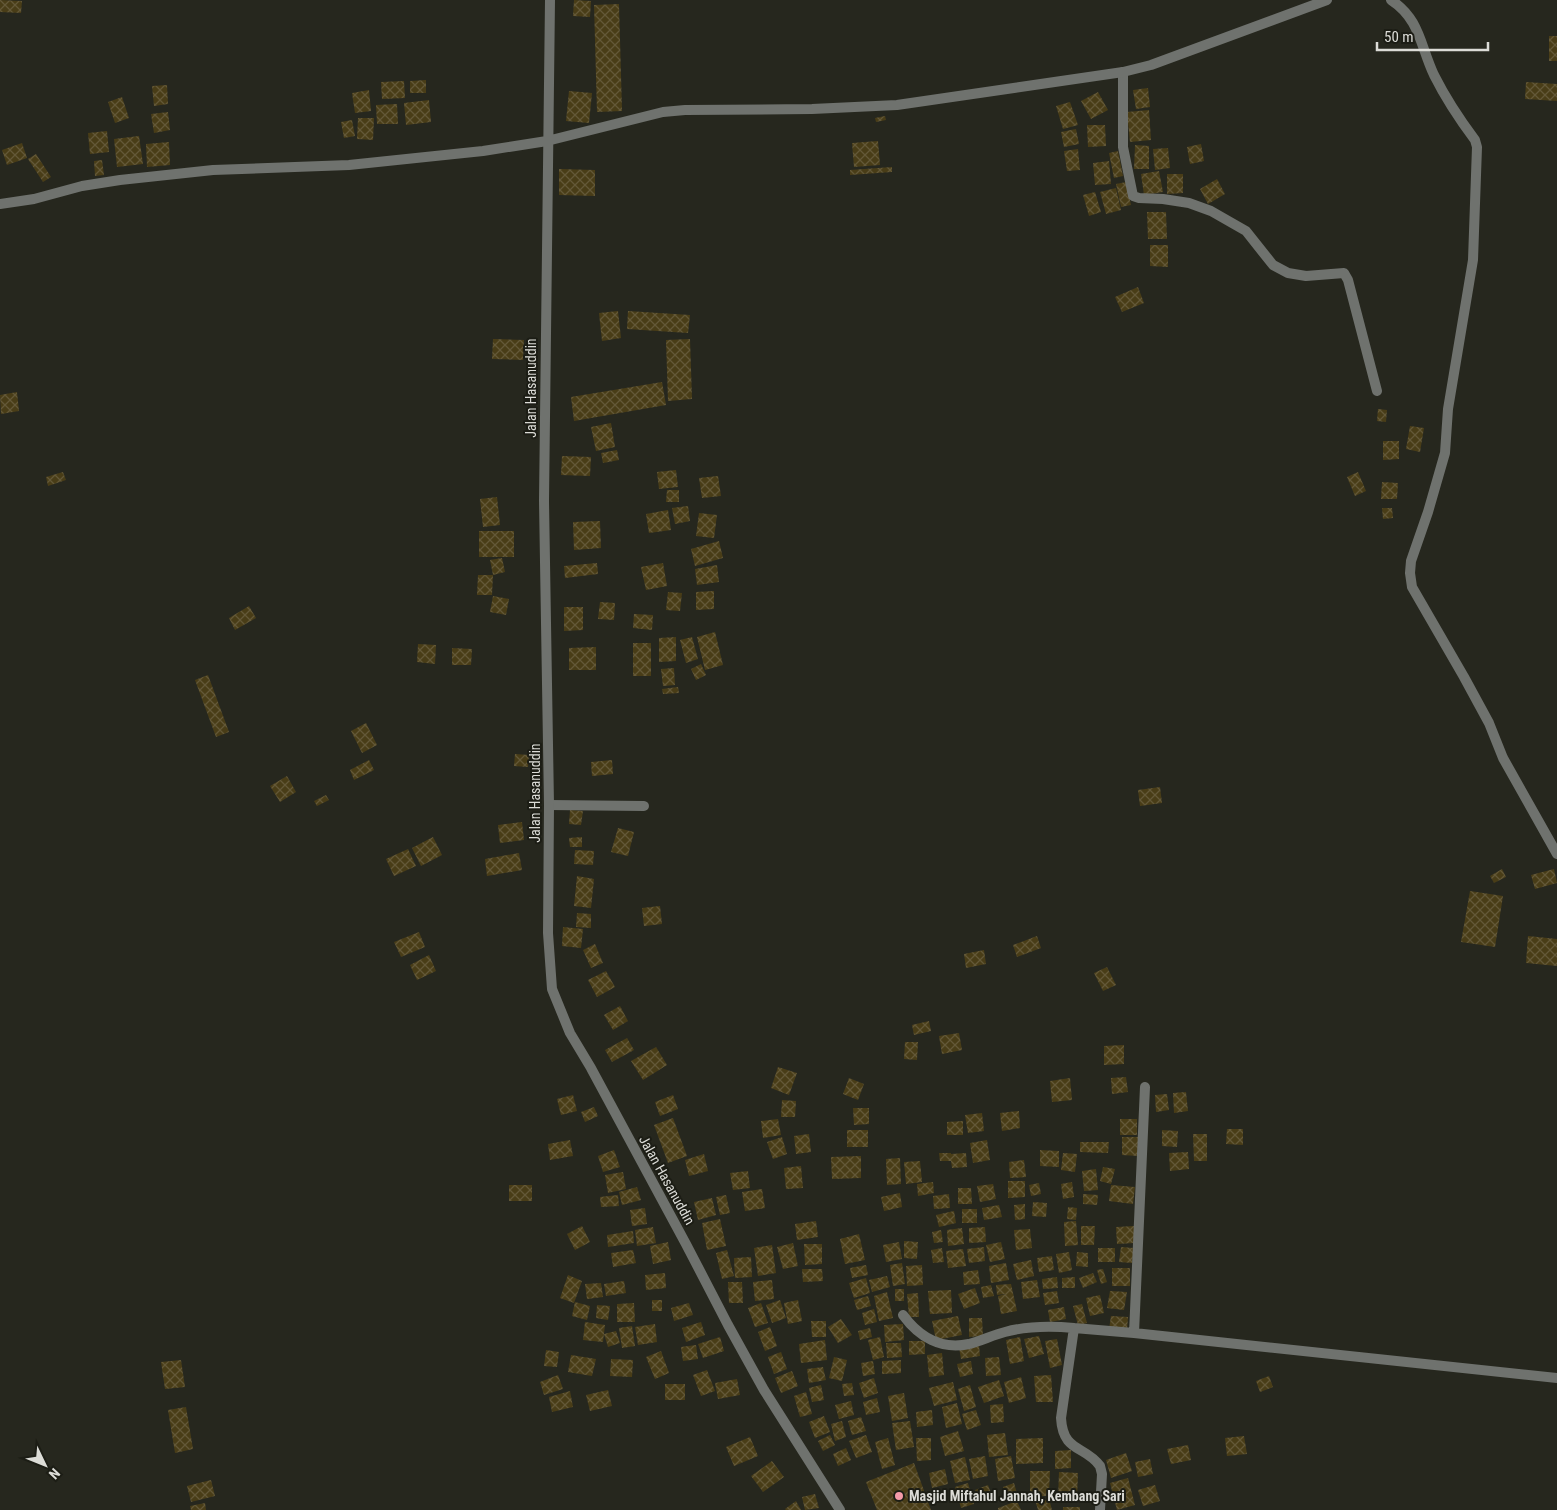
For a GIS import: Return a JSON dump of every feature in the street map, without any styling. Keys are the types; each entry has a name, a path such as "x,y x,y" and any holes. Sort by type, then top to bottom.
{"street":[{"name":"Jalan Hasanuddin","path":"550,0 544,501 549,805 548,933 552,989 560,1012 728,1325 764,1390 840,1510"},
{"path":"0,204 34,199 82,186 120,180 213,170 350,165 483,151 547,141 663,112 685,110 821,109 898,105 1123,72 1151,65 1327,0"},
{"path":"1391,0 1403,8 1414,22 1435,75 1475,140 1477,147 1473,260 1448,409 1445,453 1428,512 1411,561 1412,587 1464,677 1488,723 1503,758 1557,854"},
{"path":"1123,72 1123,147 1126,170 1133,196 1189,203 1211,211 1246,231 1273,265 1288,273 1306,276 1344,273 1348,280 1377,391"},
{"path":"549,805 644,806"},
{"path":"1134,1333 1145,1087"},
{"path":"903,1315 915,1329 930,1340 936,1343 956,1346 1022,1328 1074,1328 1557,1378"},
{"path":"1074,1328 1061,1429 1071,1445 1100,1466 1102,1474 1100,1510"}],"building":[{"path":"0,0 22,1 21,13 0,12"},
{"path":"574,0 591,1 590,17 573,16"},
{"path":"619,4 622,111 597,112 594,5"},
{"path":"1549,36 1557,36 1557,61 1549,61"},
{"path":"426,80 426,93 410,93 410,81"},
{"path":"404,81 405,98 382,99 381,82"},
{"path":"1526,82 1557,84 1557,101 1525,99"},
{"path":"167,85 168,104 154,106 152,86"},
{"path":"1148,88 1150,107 1136,109 1133,90"},
{"path":"369,90 371,111 355,113 352,93"},
{"path":"569,91 592,93 589,123 566,121"},
{"path":"1098,92 1108,110 1091,119 1081,101"},
{"path":"122,97 129,118 115,123 108,102"},
{"path":"429,100 431,122 406,125 404,103"},
{"path":"1070,102 1078,125 1063,129 1056,106"},
{"path":"397,104 398,124 377,124 376,105"},
{"path":"1149,110 1151,140 1130,142 1127,112"},
{"path":"168,112 170,130 154,133 151,114"},
{"path":"885,116 886,120 876,122 875,118"},
{"path":"358,118 374,118 373,140 357,139"},
{"path":"352,120 355,136 344,138 341,122"},
{"path":"1087,125 1105,125 1106,146 1088,147"},
{"path":"1076,129 1079,144 1064,147 1061,132"},
{"path":"107,131 109,152 90,154 88,133"},
{"path":"139,136 143,164 117,167 114,139"},
{"path":"878,141 880,165 854,167 852,143"},
{"path":"169,142 170,165 147,167 146,144"},
{"path":"22,143 27,158 7,165 2,150"},
{"path":"1201,144 1204,161 1190,164 1187,147"},
{"path":"1135,145 1149,146 1149,169 1134,169"},
{"path":"1168,148 1170,168 1155,170 1153,149"},
{"path":"1078,149 1080,170 1067,171 1064,151"},
{"path":"1118,151 1123,176 1114,178 1109,153"},
{"path":"36,154 51,177 43,182 28,159"},
{"path":"102,160 104,175 95,176 94,161"},
{"path":"1109,161 1111,184 1095,185 1093,163"},
{"path":"892,167 892,172 850,175 850,170"},
{"path":"559,169 595,170 595,196 559,195"},
{"path":"1159,171 1163,192 1144,195 1141,174"},
{"path":"1167,174 1183,174 1183,193 1167,194"},
{"path":"1217,179 1225,194 1208,204 1200,189"},
{"path":"1126,182 1131,205 1121,207 1116,184"},
{"path":"1116,188 1121,210 1106,214 1100,192"},
{"path":"1095,192 1101,212 1089,216 1083,195"},
{"path":"1147,212 1166,212 1167,239 1148,239"},
{"path":"1150,245 1168,245 1168,267 1150,266"},
{"path":"1138,287 1144,303 1122,312 1115,297"},
{"path":"618,311 621,338 602,341 599,313"},
{"path":"628,311 690,315 688,333 627,329"},
{"path":"493,339 524,340 523,360 492,359"},
{"path":"690,339 692,399 668,401 666,340"},
{"path":"662,382 666,405 574,421 571,397"},
{"path":"17,392 19,411 1,414 0,395"},
{"path":"1378,409 1387,410 1386,422 1377,421"},
{"path":"611,423 615,447 596,451 591,427"},
{"path":"1410,426 1424,428 1420,452 1406,449"},
{"path":"1383,441 1399,441 1399,459 1383,460"},
{"path":"617,450 619,460 603,463 601,453"},
{"path":"562,456 591,457 590,476 561,475"},
{"path":"676,470 678,487 659,489 657,472"},
{"path":"63,472 66,480 48,486 46,477"},
{"path":"1358,472 1366,491 1355,496 1347,477"},
{"path":"718,476 721,496 702,498 699,478"},
{"path":"1382,482 1398,483 1397,499 1381,499"},
{"path":"667,490 679,490 679,502 666,502"},
{"path":"497,497 500,525 483,527 480,499"},
{"path":"688,506 690,521 675,524 672,508"},
{"path":"1382,508 1392,508 1393,518 1383,519"},
{"path":"668,510 671,530 649,533 646,514"},
{"path":"699,513 717,515 714,538 696,536"},
{"path":"600,521 601,548 574,550 573,522"},
{"path":"479,531 514,531 514,557 479,557"},
{"path":"719,541 723,558 695,566 691,549"},
{"path":"502,558 505,572 493,575 490,560"},
{"path":"597,563 598,574 565,578 564,566"},
{"path":"663,563 667,586 646,590 641,567"},
{"path":"717,565 719,582 697,585 695,569"},
{"path":"478,575 493,575 492,595 477,595"},
{"path":"714,591 714,609 696,610 696,592"},
{"path":"668,592 682,593 680,611 666,610"},
{"path":"493,596 509,599 506,615 490,612"},
{"path":"600,602 615,603 614,620 598,619"},
{"path":"249,606 256,618 235,630 229,618"},
{"path":"564,607 583,607 583,630 564,631"},
{"path":"634,614 653,615 652,630 633,628"},
{"path":"715,632 723,665 705,670 697,637"},
{"path":"676,637 676,661 659,662 659,638"},
{"path":"692,637 698,659 686,663 680,640"},
{"path":"633,643 651,643 651,676 633,676"},
{"path":"418,644 436,645 435,664 417,662"},
{"path":"596,647 596,670 569,670 569,648"},
{"path":"452,648 472,649 471,665 452,665"},
{"path":"701,664 706,675 696,680 691,669"},
{"path":"674,668 675,685 663,686 661,669"},
{"path":"208,675 229,732 216,737 195,680"},
{"path":"678,687 679,693 663,694 662,689"},
{"path":"366,723 377,745 362,753 351,731"},
{"path":"515,754 529,755 528,767 514,766"},
{"path":"369,760 374,770 354,780 350,770"},
{"path":"612,760 613,774 592,776 591,762"},
{"path":"287,776 296,792 280,802 270,786"},
{"path":"1160,787 1162,803 1140,806 1138,790"},
{"path":"326,795 329,800 317,806 314,801"},
{"path":"570,810 583,811 581,825 569,824"},
{"path":"522,822 524,840 500,843 498,825"},
{"path":"618,828 634,832 628,856 611,852"},
{"path":"433,837 442,855 421,866 412,848"},
{"path":"582,837 582,847 570,847 569,838"},
{"path":"408,849 416,866 394,876 386,859"},
{"path":"575,850 594,851 593,865 574,864"},
{"path":"519,853 522,870 487,876 485,859"},
{"path":"1502,869 1506,877 1494,883 1490,876"},
{"path":"1554,869 1557,883 1535,889 1531,875"},
{"path":"577,876 594,879 591,908 574,906"},
{"path":"1470,891 1503,896 1495,947 1461,942"},
{"path":"660,906 662,924 644,926 642,908"},
{"path":"577,913 591,914 591,928 576,927"},
{"path":"563,927 583,929 581,948 562,946"},
{"path":"419,932 425,947 401,957 394,942"},
{"path":"1037,936 1041,948 1017,957 1013,945"},
{"path":"1528,936 1557,939 1557,966 1526,963"},
{"path":"595,944 603,963 591,968 583,950"},
{"path":"984,950 986,964 966,968 964,954"},
{"path":"429,955 436,971 417,980 410,965"},
{"path":"1107,967 1116,985 1103,991 1094,973"},
{"path":"606,971 615,987 597,997 588,980"},
{"path":"620,1006 628,1021 613,1030 604,1015"},
{"path":"929,1021 931,1031 914,1035 912,1025"},
{"path":"959,1033 962,1050 942,1054 939,1036"},
{"path":"627,1038 634,1050 612,1062 605,1050"},
{"path":"905,1042 918,1042 917,1060 904,1059"},
{"path":"1124,1045 1124,1064 1104,1065 1104,1046"},
{"path":"656,1047 667,1065 643,1080 631,1061"},
{"path":"778,1067 797,1073 789,1095 771,1088"},
{"path":"1126,1077 1128,1092 1112,1094 1111,1078"},
{"path":"849,1078 864,1084 858,1100 843,1094"},
{"path":"1070,1078 1072,1100 1052,1102 1050,1081"},
{"path":"1186,1092 1188,1111 1174,1113 1173,1093"},
{"path":"1167,1094 1169,1110 1156,1112 1155,1095"},
{"path":"573,1095 577,1111 561,1115 557,1099"},
{"path":"673,1095 678,1109 660,1116 655,1102"},
{"path":"782,1100 796,1101 795,1117 781,1117"},
{"path":"594,1107 598,1116 585,1122 581,1112"},
{"path":"853,1108 869,1108 869,1124 854,1125"},
{"path":"1019,1111 1020,1128 1002,1131 1000,1113"},
{"path":"982,1113 984,1131 968,1133 965,1115"},
{"path":"673,1118 687,1156 668,1163 654,1125"},
{"path":"778,1119 781,1135 763,1138 761,1121"},
{"path":"1120,1119 1137,1119 1137,1135 1120,1135"},
{"path":"963,1121 963,1135 947,1135 947,1122"},
{"path":"1227,1129 1243,1129 1243,1145 1226,1144"},
{"path":"847,1130 868,1130 868,1147 847,1147"},
{"path":"1162,1130 1178,1131 1177,1147 1162,1146"},
{"path":"809,1134 811,1152 796,1154 794,1136"},
{"path":"1193,1134 1207,1134 1207,1161 1194,1161"},
{"path":"782,1137 787,1154 773,1159 767,1142"},
{"path":"1122,1137 1138,1137 1138,1156 1122,1155"},
{"path":"570,1140 573,1156 550,1160 548,1144"},
{"path":"987,1140 990,1160 973,1163 970,1143"},
{"path":"1080,1142 1109,1142 1108,1153 1080,1152"},
{"path":"614,1150 620,1167 603,1172 598,1156"},
{"path":"1040,1150 1059,1151 1059,1167 1040,1166"},
{"path":"1188,1152 1189,1169 1170,1171 1169,1153"},
{"path":"939,1153 966,1153 967,1167 952,1168 951,1161 940,1161"},
{"path":"1063,1153 1077,1154 1075,1172 1061,1170"},
{"path":"704,1154 708,1171 689,1176 685,1160"},
{"path":"861,1156 861,1178 832,1179 831,1157"},
{"path":"900,1158 901,1184 887,1185 886,1159"},
{"path":"1024,1160 1026,1177 1010,1178 1009,1162"},
{"path":"920,1161 922,1182 906,1184 904,1162"},
{"path":"801,1166 803,1188 786,1189 784,1168"},
{"path":"1103,1167 1115,1169 1111,1184 1100,1181"},
{"path":"1096,1169 1098,1190 1084,1191 1082,1171"},
{"path":"748,1171 750,1188 733,1190 730,1173"},
{"path":"623,1172 626,1189 608,1193 605,1175"},
{"path":"1008,1181 1025,1181 1025,1197 1008,1198"},
{"path":"933,1182 934,1193 918,1196 917,1184"},
{"path":"1072,1182 1074,1197 1063,1199 1061,1184"},
{"path":"1039,1183 1041,1194 1031,1196 1029,1185"},
{"path":"993,1184 996,1199 980,1202 977,1186"},
{"path":"509,1185 532,1185 532,1201 509,1201"},
{"path":"1111,1185 1135,1187 1133,1204 1109,1201"},
{"path":"637,1187 641,1200 622,1205 619,1192"},
{"path":"958,1188 971,1188 972,1204 958,1204"},
{"path":"762,1189 765,1208 745,1211 742,1192"},
{"path":"900,1193 902,1207 884,1211 881,1197"},
{"path":"949,1194 950,1208 934,1209 933,1196"},
{"path":"1083,1194 1098,1195 1097,1205 1083,1204"},
{"path":"618,1195 619,1206 601,1207 600,1197"},
{"path":"726,1195 730,1213 720,1215 716,1197"},
{"path":"712,1198 716,1215 698,1220 694,1202"},
{"path":"1033,1202 1047,1203 1046,1217 1032,1216"},
{"path":"1025,1204 1025,1219 1015,1220 1014,1205"},
{"path":"999,1205 1002,1217 984,1220 982,1208"},
{"path":"1068,1207 1077,1208 1076,1220 1067,1219"},
{"path":"645,1208 647,1224 632,1226 630,1210"},
{"path":"962,1209 977,1209 977,1223 962,1223"},
{"path":"954,1211 956,1223 939,1227 936,1215"},
{"path":"720,1219 726,1246 707,1250 702,1223"},
{"path":"816,1221 818,1237 797,1240 795,1224"},
{"path":"1076,1221 1078,1245 1065,1246 1064,1222"},
{"path":"582,1226 590,1242 575,1250 567,1234"},
{"path":"1081,1226 1095,1226 1094,1245 1081,1245"},
{"path":"1134,1226 1135,1243 1117,1244 1116,1227"},
{"path":"653,1227 656,1243 637,1246 635,1230"},
{"path":"985,1227 986,1242 969,1243 969,1228"},
{"path":"962,1228 964,1244 948,1246 947,1230"},
{"path":"1030,1229 1032,1248 1016,1250 1014,1230"},
{"path":"941,1230 943,1242 934,1243 932,1232"},
{"path":"633,1231 634,1243 608,1247 607,1235"},
{"path":"859,1234 865,1260 845,1264 840,1239"},
{"path":"904,1241 918,1242 917,1259 904,1258"},
{"path":"668,1242 671,1260 653,1264 650,1246"},
{"path":"899,1242 902,1259 886,1262 883,1245"},
{"path":"1001,1242 1005,1259 990,1262 986,1245"},
{"path":"793,1243 798,1266 783,1269 777,1247"},
{"path":"804,1244 822,1244 822,1264 805,1265"},
{"path":"772,1245 776,1273 758,1276 754,1248"},
{"path":"984,1247 985,1261 969,1263 967,1249"},
{"path":"1121,1247 1134,1248 1132,1263 1119,1262"},
{"path":"942,1248 944,1262 933,1263 931,1250"},
{"path":"1098,1248 1115,1248 1115,1262 1098,1262"},
{"path":"963,1249 966,1266 948,1268 946,1251"},
{"path":"633,1250 636,1263 613,1267 611,1253"},
{"path":"727,1250 734,1276 722,1279 716,1253"},
{"path":"1069,1252 1072,1270 1059,1273 1056,1254"},
{"path":"1077,1252 1088,1253 1088,1267 1076,1266"},
{"path":"1052,1256 1054,1270 1039,1272 1037,1258"},
{"path":"751,1257 752,1277 735,1278 734,1258"},
{"path":"1031,1260 1034,1276 1017,1280 1013,1264"},
{"path":"902,1263 905,1284 893,1286 890,1265"},
{"path":"1006,1263 1009,1280 991,1283 989,1266"},
{"path":"866,1265 868,1275 852,1278 850,1268"},
{"path":"922,1265 923,1285 907,1286 906,1266"},
{"path":"1112,1268 1130,1268 1130,1286 1112,1286"},
{"path":"802,1269 822,1269 823,1281 803,1282"},
{"path":"1103,1269 1107,1282 1101,1284 1097,1270"},
{"path":"978,1270 980,1284 964,1285 963,1272"},
{"path":"665,1273 666,1288 646,1290 645,1275"},
{"path":"1093,1273 1097,1282 1083,1288 1079,1278"},
{"path":"568,1275 582,1281 574,1303 560,1298"},
{"path":"887,1276 890,1287 872,1292 869,1280"},
{"path":"1057,1277 1058,1288 1043,1289 1042,1279"},
{"path":"1075,1277 1075,1288 1062,1288 1062,1278"},
{"path":"866,1278 870,1293 854,1298 849,1283"},
{"path":"772,1280 774,1299 755,1301 753,1282"},
{"path":"1037,1280 1040,1297 1023,1299 1021,1282"},
{"path":"624,1281 626,1293 606,1296 604,1284"},
{"path":"728,1282 742,1282 743,1303 729,1303"},
{"path":"601,1283 603,1297 587,1299 585,1284"},
{"path":"1011,1284 1017,1311 1001,1314 998,1296 1006,1294 997,1295 996,1285"},
{"path":"991,1285 994,1296 983,1298 981,1287"},
{"path":"975,1288 980,1303 964,1309 958,1294"},
{"path":"895,1289 904,1289 904,1301 895,1301"},
{"path":"951,1290 952,1313 930,1314 928,1291"},
{"path":"1057,1291 1059,1303 1045,1305 1043,1293"},
{"path":"1110,1291 1127,1292 1124,1310 1107,1308"},
{"path":"887,1292 893,1318 879,1321 874,1296"},
{"path":"918,1293 919,1317 909,1317 907,1294"},
{"path":"1100,1295 1104,1313 1090,1316 1086,1298"},
{"path":"868,1296 871,1306 857,1310 854,1300"},
{"path":"652,1300 662,1300 662,1311 652,1311"},
{"path":"780,1300 786,1318 772,1323 766,1305"},
{"path":"798,1300 802,1321 788,1324 784,1303"},
{"path":"575,1302 590,1306 587,1320 572,1316"},
{"path":"634,1303 635,1322 617,1322 617,1304"},
{"path":"689,1303 693,1315 674,1321 671,1308"},
{"path":"761,1303 768,1323 755,1327 748,1308"},
{"path":"1082,1304 1087,1323 1078,1325 1073,1306"},
{"path":"597,1305 610,1306 608,1320 596,1318"},
{"path":"1064,1307 1066,1319 1050,1322 1048,1310"},
{"path":"874,1309 877,1322 865,1325 862,1313"},
{"path":"958,1316 962,1335 936,1340 932,1321"},
{"path":"1111,1316 1128,1317 1127,1331 1109,1329"},
{"path":"969,1318 982,1318 983,1336 969,1337"},
{"path":"841,1319 852,1335 838,1343 828,1327"},
{"path":"811,1321 826,1321 826,1337 812,1337"},
{"path":"585,1322 605,1325 603,1342 583,1340"},
{"path":"701,1322 705,1335 686,1342 682,1328"},
{"path":"655,1324 657,1342 638,1345 635,1327"},
{"path":"903,1324 904,1340 885,1342 884,1325"},
{"path":"632,1326 635,1346 622,1348 619,1328"},
{"path":"770,1327 777,1346 765,1351 758,1332"},
{"path":"870,1328 872,1337 860,1340 858,1331"},
{"path":"616,1331 620,1343 608,1347 604,1334"},
{"path":"1039,1336 1044,1354 1029,1358 1024,1339"},
{"path":"720,1337 724,1351 703,1358 698,1344"},
{"path":"880,1337 884,1357 873,1360 868,1340"},
{"path":"1020,1337 1024,1361 1010,1364 1006,1340"},
{"path":"1057,1339 1062,1365 1050,1368 1045,1341"},
{"path":"825,1340 827,1360 801,1363 799,1344"},
{"path":"909,1341 925,1341 925,1354 909,1355"},
{"path":"886,1343 901,1343 902,1357 887,1358"},
{"path":"696,1345 698,1359 683,1361 681,1347"},
{"path":"979,1345 980,1356 961,1359 959,1347"},
{"path":"546,1350 559,1352 557,1367 544,1366"},
{"path":"661,1351 669,1373 655,1379 646,1357"},
{"path":"781,1352 787,1369 774,1374 768,1357"},
{"path":"942,1353 944,1375 929,1377 927,1355"},
{"path":"571,1355 596,1359 592,1376 568,1372"},
{"path":"834,1357 847,1360 842,1381 829,1378"},
{"path":"999,1357 1001,1375 986,1376 985,1358"},
{"path":"611,1359 633,1360 632,1377 610,1376"},
{"path":"181,1360 185,1387 165,1389 161,1362"},
{"path":"901,1360 901,1373 882,1374 882,1361"},
{"path":"873,1361 875,1374 863,1376 861,1363"},
{"path":"971,1361 973,1374 960,1377 957,1364"},
{"path":"823,1367 826,1380 809,1383 807,1369"},
{"path":"707,1370 715,1391 701,1396 693,1375"},
{"path":"792,1371 798,1386 781,1393 775,1378"},
{"path":"558,1375 563,1389 544,1395 540,1382"},
{"path":"1051,1375 1053,1402 1036,1402 1034,1376"},
{"path":"1269,1376 1273,1387 1260,1392 1256,1381"},
{"path":"1021,1377 1026,1398 1009,1403 1004,1382"},
{"path":"874,1378 878,1393 864,1398 859,1383"},
{"path":"737,1379 740,1395 718,1399 715,1383"},
{"path":"999,1380 1004,1396 984,1403 978,1387"},
{"path":"953,1382 957,1400 934,1406 929,1388"},
{"path":"852,1383 854,1395 844,1396 842,1384"},
{"path":"665,1384 685,1384 685,1400 665,1400"},
{"path":"821,1385 824,1400 812,1402 809,1388"},
{"path":"970,1385 976,1407 964,1411 958,1389"},
{"path":"608,1390 612,1406 590,1411 586,1395"},
{"path":"570,1391 573,1407 552,1412 549,1397"},
{"path":"806,1392 812,1414 800,1417 794,1396"},
{"path":"904,1393 908,1418 892,1421 888,1396"},
{"path":"877,1398 880,1412 866,1415 863,1402"},
{"path":"851,1401 854,1415 839,1419 835,1405"},
{"path":"957,1403 962,1424 946,1428 942,1407"},
{"path":"1003,1404 1004,1422 991,1423 990,1405"},
{"path":"186,1407 193,1449 175,1453 168,1410"},
{"path":"932,1410 933,1425 917,1427 916,1412"},
{"path":"976,1410 981,1425 967,1430 962,1414"},
{"path":"824,1416 830,1432 815,1438 809,1422"},
{"path":"861,1417 866,1431 852,1435 848,1421"},
{"path":"842,1421 846,1437 835,1441 831,1424"},
{"path":"910,1421 914,1447 896,1450 892,1423"},
{"path":"958,1431 964,1451 945,1456 940,1437"},
{"path":"1005,1433 1008,1455 989,1457 987,1435"},
{"path":"830,1435 835,1445 823,1451 818,1441"},
{"path":"866,1435 872,1452 856,1458 849,1441"},
{"path":"1244,1436 1247,1454 1227,1456 1225,1438"},
{"path":"750,1437 758,1456 734,1466 726,1447"},
{"path":"888,1438 895,1465 882,1469 875,1442"},
{"path":"916,1438 931,1438 931,1460 917,1461"},
{"path":"1043,1438 1043,1463 1016,1464 1016,1439"},
{"path":"1188,1445 1191,1460 1171,1464 1167,1449"},
{"path":"846,1448 851,1460 838,1466 833,1454"},
{"path":"1071,1450 1071,1468 1055,1469 1055,1451"},
{"path":"1126,1453 1132,1471 1111,1478 1106,1460"},
{"path":"985,1456 988,1476 973,1479 969,1459"},
{"path":"1011,1456 1015,1478 998,1481 995,1459"},
{"path":"965,1457 970,1480 955,1483 950,1461"},
{"path":"1150,1459 1153,1474 1138,1477 1135,1462"},
{"path":"772,1461 784,1477 763,1492 751,1476"},
{"name":"Masjid Miftahul Jannah, Kembang Sari","path":"914,1463 931,1510 877,1510 866,1482"},
{"path":"945,1469 948,1484 932,1488 929,1473"},
{"path":"1030,1471 1050,1471 1049,1496 1030,1496"},
{"path":"1059,1472 1078,1473 1077,1499 1058,1499"},
{"path":"1128,1478 1135,1505 1117,1510 1110,1483"},
{"path":"211,1480 215,1496 191,1502 187,1486"},
{"path":"968,1483 974,1504 961,1508 955,1487"},
{"path":"1014,1483 1018,1497 1007,1500 1003,1487"},
{"path":"988,1485 992,1496 979,1501 975,1490"},
{"path":"1155,1485 1160,1501 1143,1506 1138,1490"},
{"path":"815,1494 819,1508 805,1510 802,1497"},
{"path":"1049,1499 1052,1510 1038,1510 1036,1503"},
{"path":"796,1501 801,1510 785,1509"},
{"path":"1017,1501 1021,1510 998,1510 998,1508"},
{"path":"205,1503 206,1510 191,1510 190,1506"},
{"path":"1063,1507 1080,1507 1080,1510 1063,1510"}],"place":[{"name":"Masjid Miftahul Jannah, Kembang Sari","path":"899,1496"}]}
